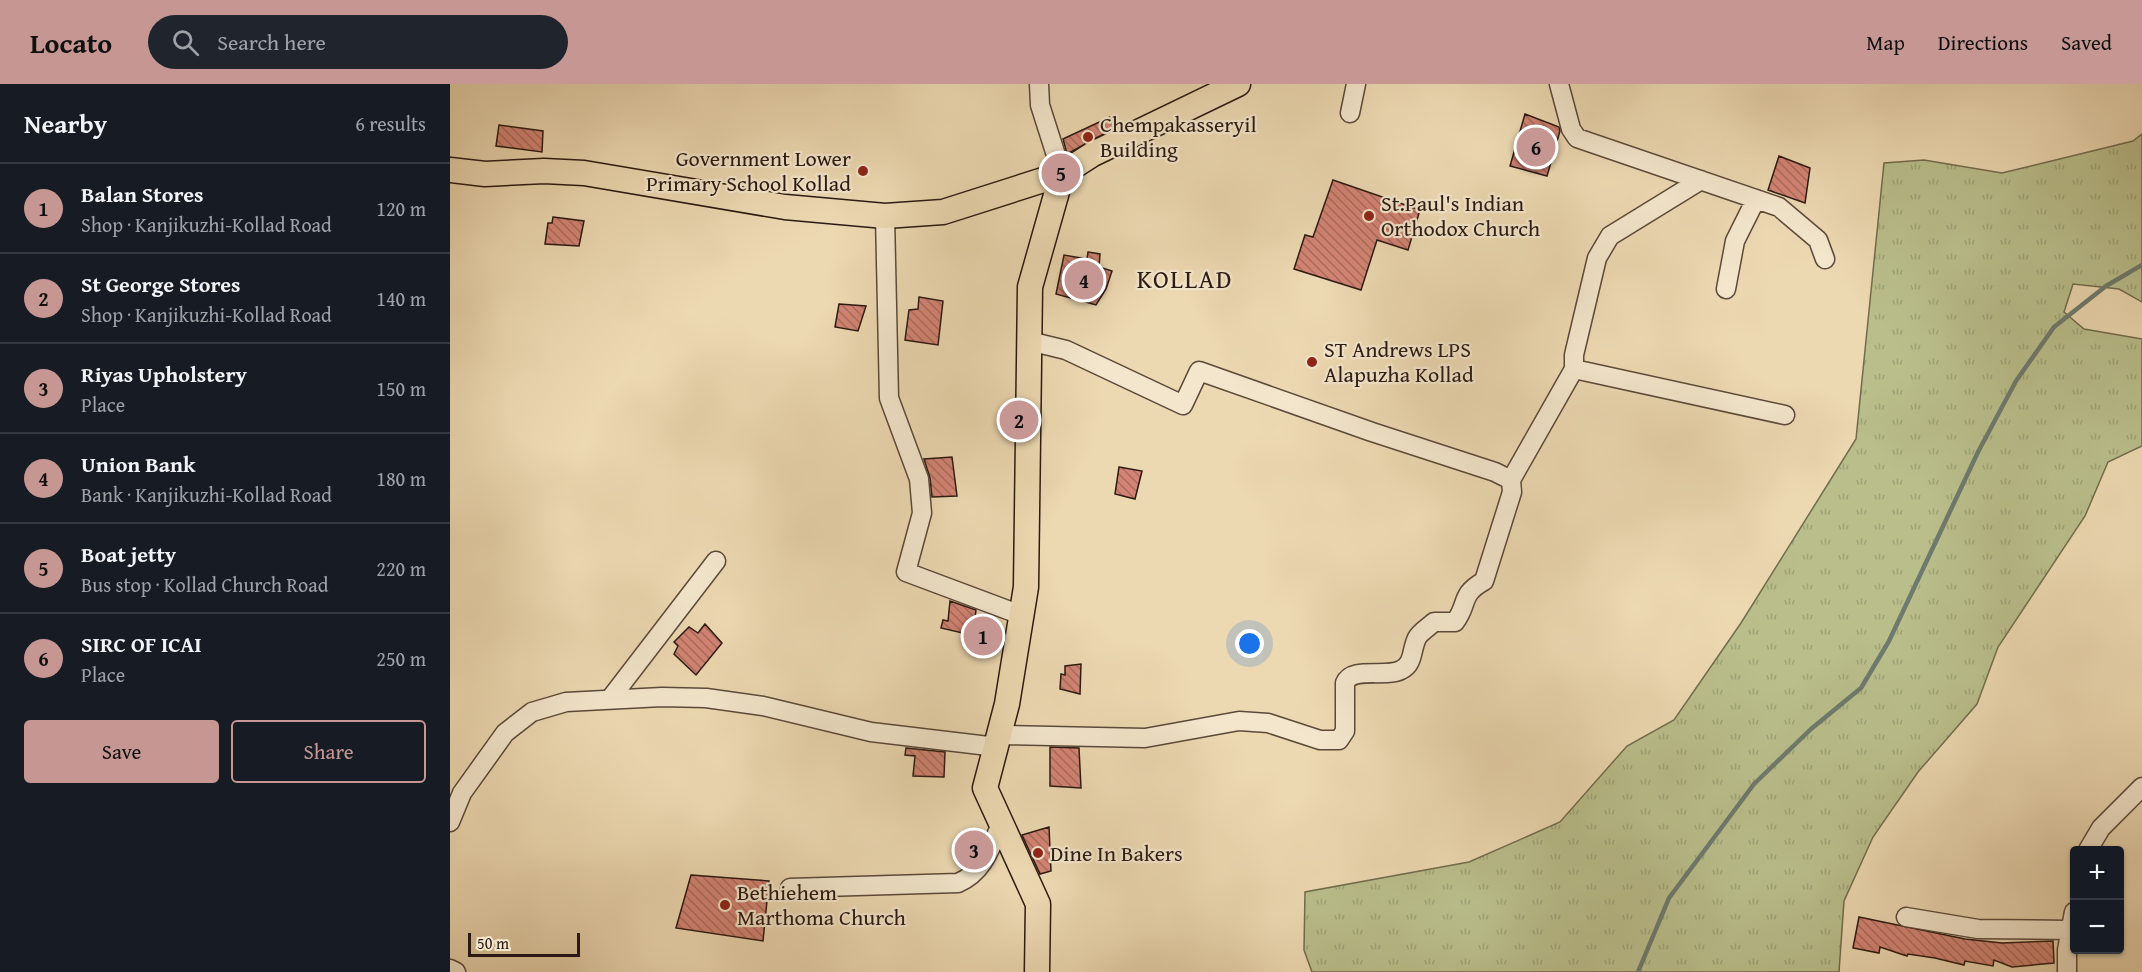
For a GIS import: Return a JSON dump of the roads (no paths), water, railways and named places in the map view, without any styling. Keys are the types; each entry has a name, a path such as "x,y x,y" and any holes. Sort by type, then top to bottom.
{"main road":[{"path":"450,170 485,174 544,171 584,173 785,207 885,216 943,212 1062,174 1093,154 1238,84"},
{"path":"1037,972 1038,904 985,788 999,741 1026,587 1030,288 1062,174"}],"street":[{"path":"1039,84 1040,105 1062,174"},
{"path":"1350,113 1356,84"},
{"path":"1559,84 1571,129 1577,138 1779,207 1818,240 1825,259"},
{"path":"450,822 462,794 505,733 532,712 566,702 706,698 763,705 871,732 999,741 1151,738 1239,721 1268,723 1320,741 1339,740 1345,731 1347,677 1353,674 1391,674 1408,666 1417,636 1434,622 1455,622 1464,598 1472,588 1484,581 1512,492 1511,480 1574,369 1574,355 1597,258 1610,236 1701,180"},
{"path":"1726,289 1735,241 1756,199"},
{"path":"885,216 889,398 919,479 922,513 906,572 1021,615"},
{"path":"1029,341 1066,350 1183,405 1199,371 1511,480"},
{"path":"1574,369 1785,415"},
{"path":"610,699 716,561"},
{"path":"2090,846 2101,828 2142,787"},
{"path":"790,888 958,883 969,878 986,859 1002,822"},
{"path":"1906,917 2003,931 2070,930 2067,972"},
{"path":"450,969 456,972"}],"waterway":[{"path":"1638,972 1669,898 1754,784 1811,729 1861,688 1889,641 1978,452 2016,381 2054,327 2106,286 2142,265"}],"place":[{"name":"Chempakasseryil Building","path":"1088,137"},
{"name":"SIRC OF ICAI","path":"1536,147"},
{"name":"Government Lower Primary School Kollad","path":"863,171"},
{"name":"Boat jetty","path":"1061,173"},
{"name":"St.Paul's Indian Orthodox Church","path":"1369,216"},
{"name":"Union Bank","path":"1084,280"},
{"name":"ST Andrews LPS Alapuzha Kollad","path":"1312,362"},
{"name":"St George Stores","path":"1019,420"},
{"name":"Balan Stores","path":"983,636"},
{"name":"Riyas Upholstery","path":"974,850"},
{"name":"Dine In Bakers","path":"1038,853"},
{"name":"Bethiehem Marthoma Church","path":"725,905"}],"district":[{"name":"KOLLAD","path":"1185,279"}]}
